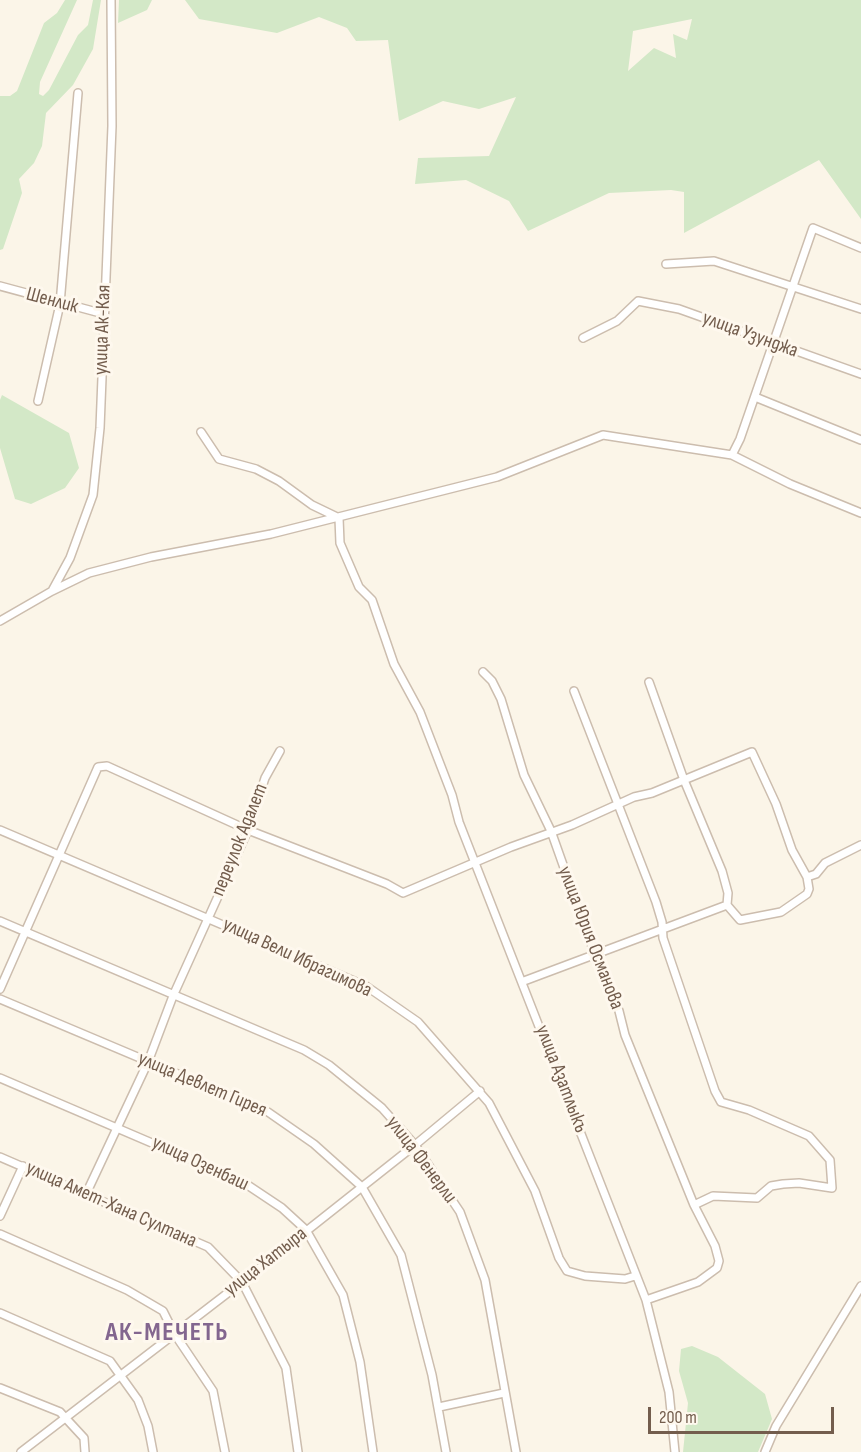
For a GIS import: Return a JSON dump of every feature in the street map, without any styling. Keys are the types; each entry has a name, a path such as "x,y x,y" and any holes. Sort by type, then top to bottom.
{"street":[{"name":"улица Ак-Кая","path":"52,591 70,558 93,495 100,428 112,126 111,0"},
{"path":"38,400 60,304 78,93"},
{"path":"732,455 755,398 813,228 861,248"},
{"path":"666,264 714,261 861,309"},
{"name":"Шенлик","path":"0,286 104,314"},
{"name":"улица Узунджа","path":"583,338 617,321 638,301 679,309 861,374"},
{"path":"755,398 861,440"},
{"path":"201,432 219,459 256,469 279,481 312,505 339,518"},
{"path":"0,621 52,591 99,570 339,518 497,477 603,435 732,455 790,484 861,513"},
{"name":"улица Азатлыкъ","path":"339,518 344,551 359,587 372,600 394,664 420,712 646,1300 669,1392 675,1452"},
{"name":"улица Юрия Османова","path":"483,672 492,681 501,699 524,775 551,831 619,1011 625,1035 694,1205 716,1246 719,1261 717,1269 698,1282 646,1300"},
{"path":"649,682 684,780 722,871 729,893 727,905"},
{"path":"574,691 656,902 688,1012 721,1102 749,1110 809,1136 830,1160 832,1188 799,1183 783,1184 771,1186 757,1198 713,1196 694,1205"},
{"name":"переулок Адалет","path":"86,1194 148,1062 173,996 248,830 265,778 280,751"},
{"path":"0,989 98,767 107,766 248,830 387,884 404,893 551,831 572,825 618,804 752,752 776,804 792,850 807,877 809,889 807,894 781,912 740,920 727,905"},
{"name":"улица Вели Ибрагимова","path":"0,830 366,986 418,1022 480,1090 489,1103 535,1191 559,1258 567,1271 585,1276 625,1280 635,1276"},
{"path":"807,877 816,874 825,863 861,845"},
{"path":"524,981 727,905"},
{"name":"улица Фенерли","path":"0,921 304,1050 329,1065 382,1108 416,1145 460,1212 486,1280 516,1452"},
{"name":"улица Девлет Гирея","path":"0,999 268,1112 314,1144 362,1187 401,1255 439,1407 446,1452"},
{"name":"улица Озенбаш","path":"0,1078 243,1182 282,1208 306,1230 343,1295 360,1362 373,1452"},
{"name":"улица Хатыра","path":"21,1452 416,1145 480,1090"},
{"name":"улица Амет-Хана Султана","path":"0,1157 208,1247 242,1282 286,1368 298,1452"},
{"path":"0,1216 23,1166"},
{"path":"0,1234 127,1290 163,1311 174,1333 213,1391 225,1452"},
{"path":"765,1452 776,1426 861,1286"},
{"path":"0,1313 110,1361 122,1374 138,1400 148,1426 153,1452"},
{"path":"0,1388 60,1412 84,1438 86,1452"},
{"path":"439,1407 504,1393"}],"green space":[{"path":"65,0 77,0 40,82 39,94 43,96 49,90 78,35 88,25 93,0 101,0 93,49 73,85 46,113 42,146 34,163 19,179 22,193 3,249 0,250 0,96 10,96 17,91 44,23 57,13"},
{"path":"119,0 152,0 147,10 118,23"},
{"path":"185,0 861,0 861,219 819,160 684,233 684,192 671,190 609,193 528,231 509,201 466,180 415,184 418,158 489,156 516,97 479,109 443,101 399,121 388,40 356,41 347,28 319,17 277,33 199,19","holes":["692,19 687,40 673,34 676,58 654,48 628,71 633,31"]},
{"path":"2,395 69,433 79,468 65,488 31,504 15,499 0,448 0,400"},
{"path":"692,1346 718,1357 765,1394 772,1419 758,1452 683,1452 688,1403 679,1371 681,1349"}],"district":[{"name":"АК-МЕЧЕТЬ","path":"167,1333"}]}
